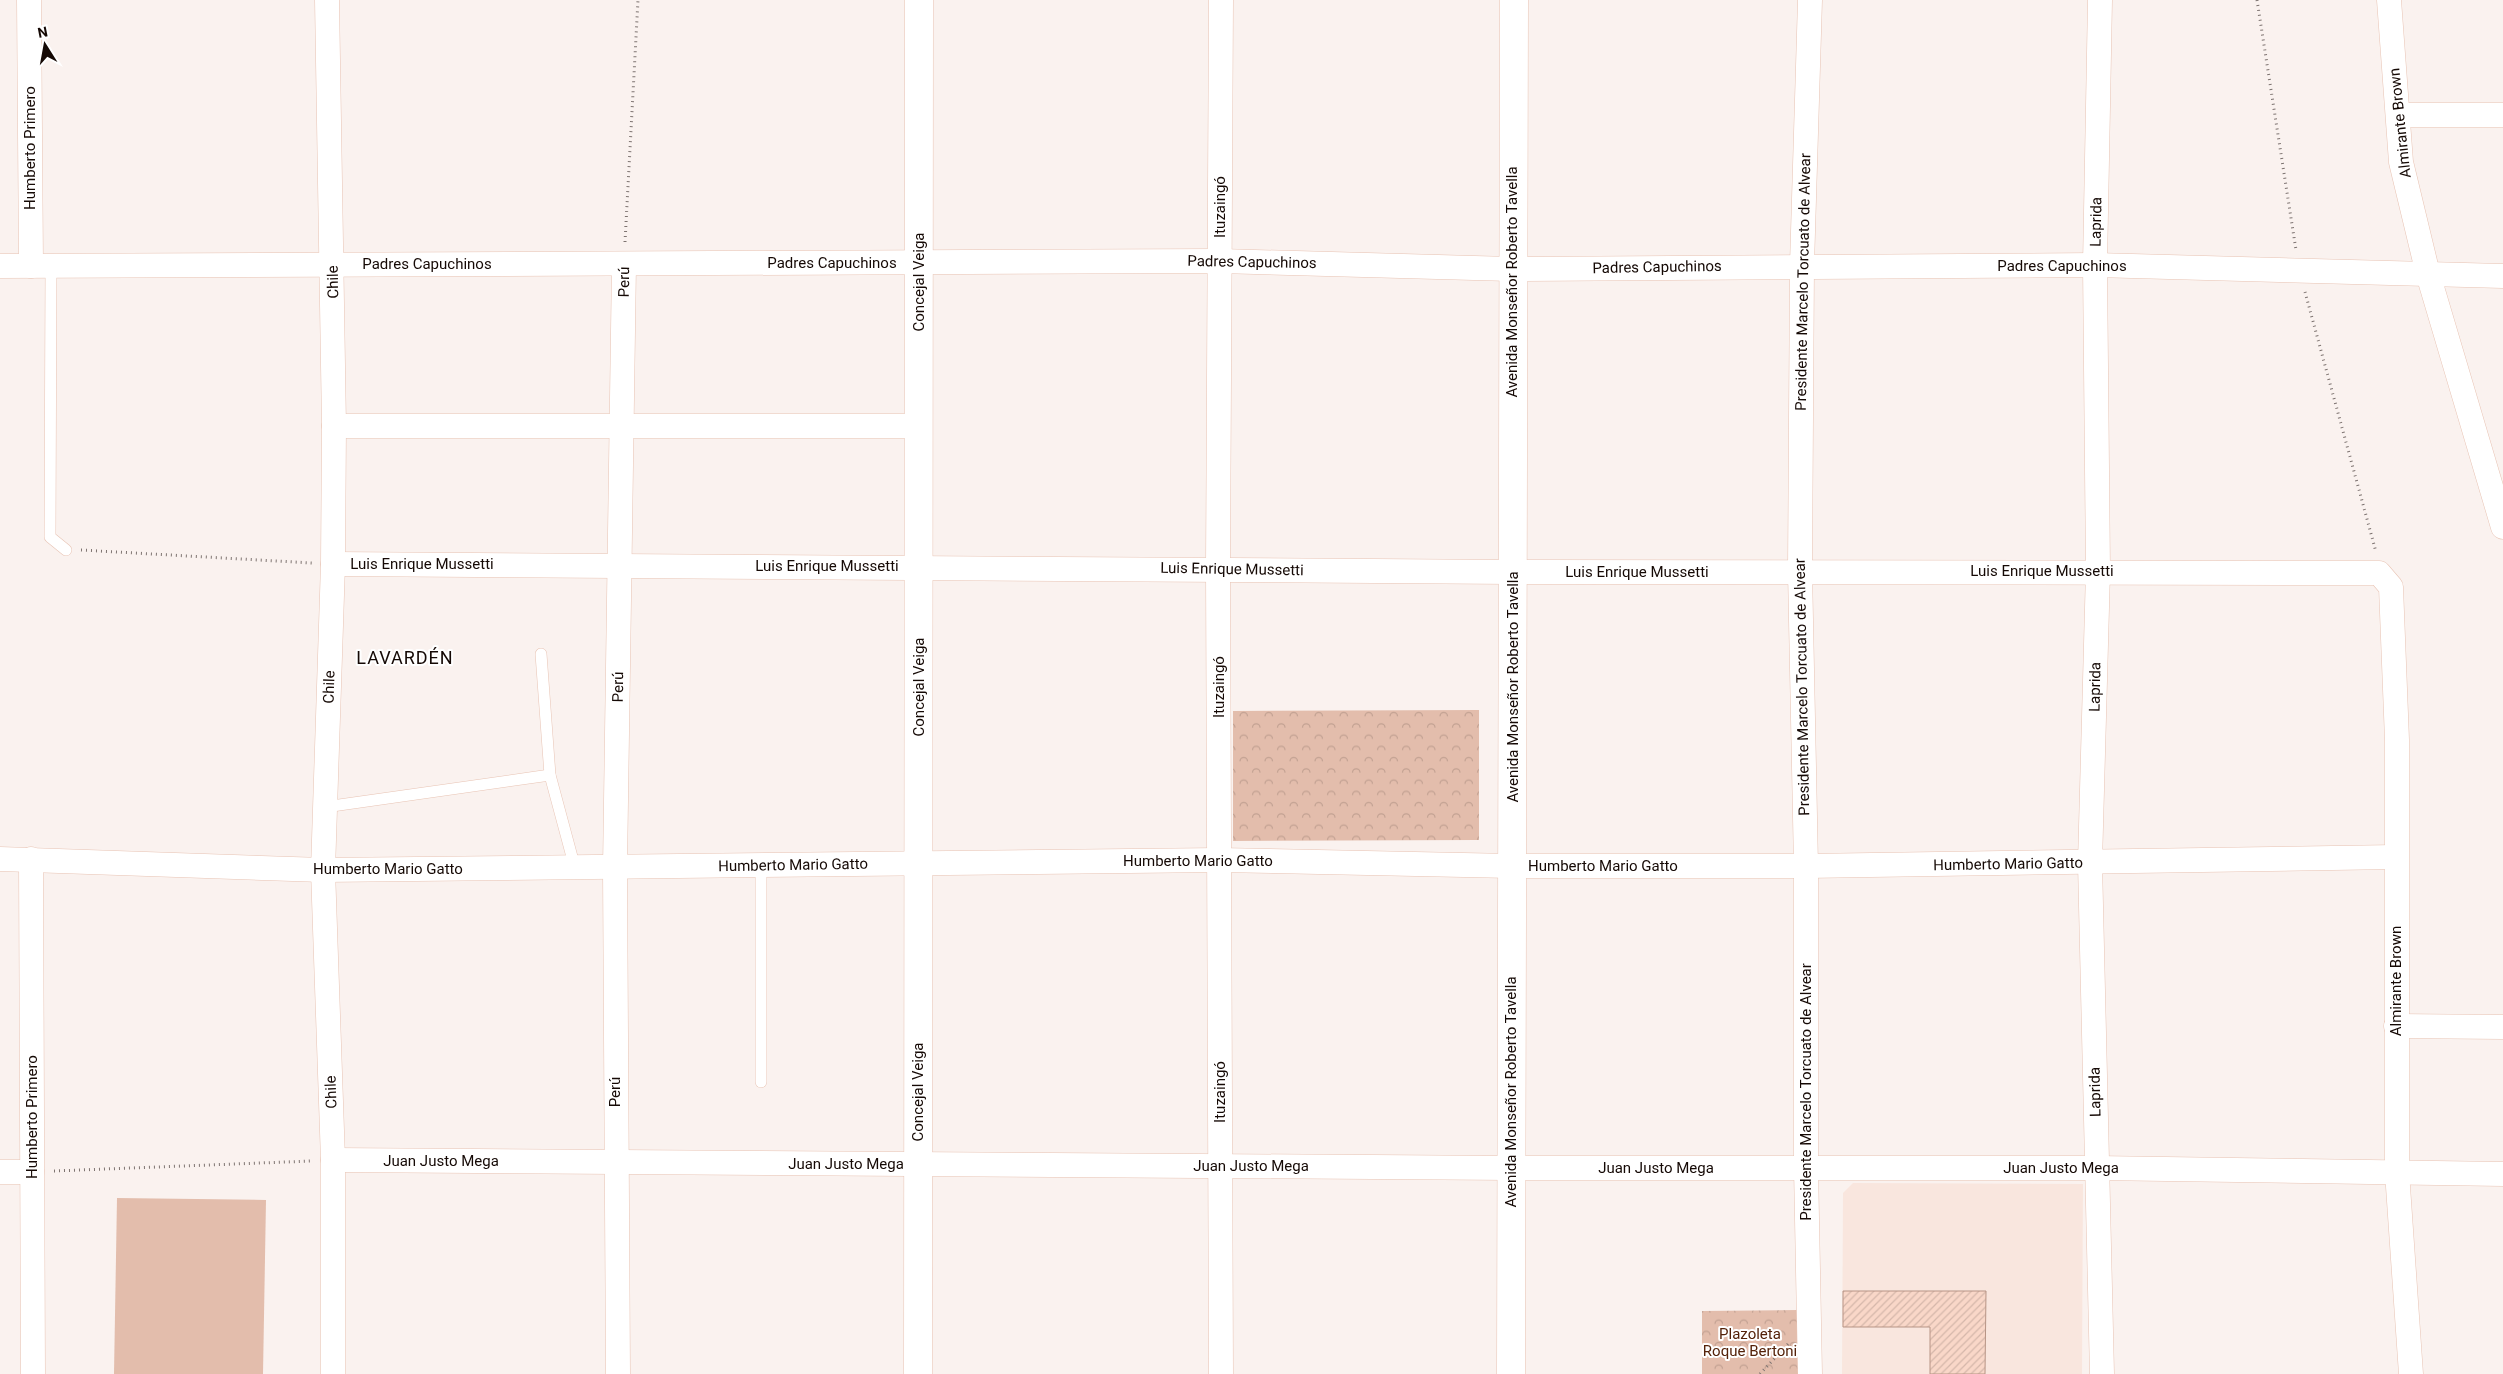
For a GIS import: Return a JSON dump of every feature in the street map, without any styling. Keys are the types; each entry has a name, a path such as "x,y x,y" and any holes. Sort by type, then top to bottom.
{"street":[{"name":"Humberto Primero","path":"29,0 41,266"},
{"name":"Chile","path":"327,0 334,426 333,564 323,870 333,1160 333,1374"},
{"name":"Concejal Veiga","path":"918,1374 919,0"},
{"name":"Ituzaingó","path":"1220,0 1218,568 1221,1374"},
{"name":"Avenida Monseñor Roberto Tavella","path":"1511,1374 1514,0"},
{"name":"Presidente Marcelo Torcuato de Alvear","path":"1810,0 1802,265 1800,571 1806,866 1806,1168 1810,1374"},
{"name":"Laprida","path":"2100,0 2095,265 2098,571 2090,863 2102,1374"},
{"name":"Almirante Brown","path":"2389,0 2401,162 2428,274 2503,527"},
{"path":"2399,115 2503,116"},
{"name":"Padres Capuchinos","path":"0,266 1220,261 1512,269 1802,265 2095,265 2503,276"},
{"name":"Perú","path":"618,1374 615,1162 615,868 624,264"},
{"path":"334,426 919,426"},
{"name":"Luis Enrique Mussetti","path":"333,564 1218,568 1513,572 2098,571 2379,573 2391,587"},
{"name":"Almirante Brown","path":"2391,587 2397,740 2395,857 2397,1172 2411,1374"},
{"name":"Humberto Mario Gatto","path":"0,860 323,870 1219,860 1512,866 1806,866 2395,857"},
{"name":"Humberto Primero","path":"31,860 33,1374"},
{"path":"2396,1026 2503,1027"},
{"name":"Juan Justo Mega","path":"333,1160 1511,1168 2096,1168 2503,1174"},
{"path":"0,1172 32,1172"}],"lane":[{"path":"41,266 50,537 66,550"},
{"path":"541,654 550,775 575,868"},
{"path":"325,807 550,775"},
{"path":"761,865 761,1082"}],"path":[{"name":"Perú","path":"624,264 638,0"},
{"name":"Luis Enrique Mussetti","path":"66,550 333,564"},
{"path":"32,1172 333,1160"},
{"path":"1760,1374 1808,1322"}],"shaded area":[{"path":"1853,1183 2083,1184 2082,1374 1842,1374 1843,1193"}],"green space":[{"path":"1479,710 1479,840 1233,841 1233,711"},
{"path":"117,1198 266,1200 263,1374 114,1374"},
{"name":"Plazoleta Roque Bertoni","path":"1798,1310 1799,1374 1702,1374 1702,1311"}],"building":[{"path":"1843,1291 1986,1291 1985,1374 1930,1374 1930,1327 1843,1327"}],"district":[{"name":"LAVARDÉN","path":"405,657"}]}
